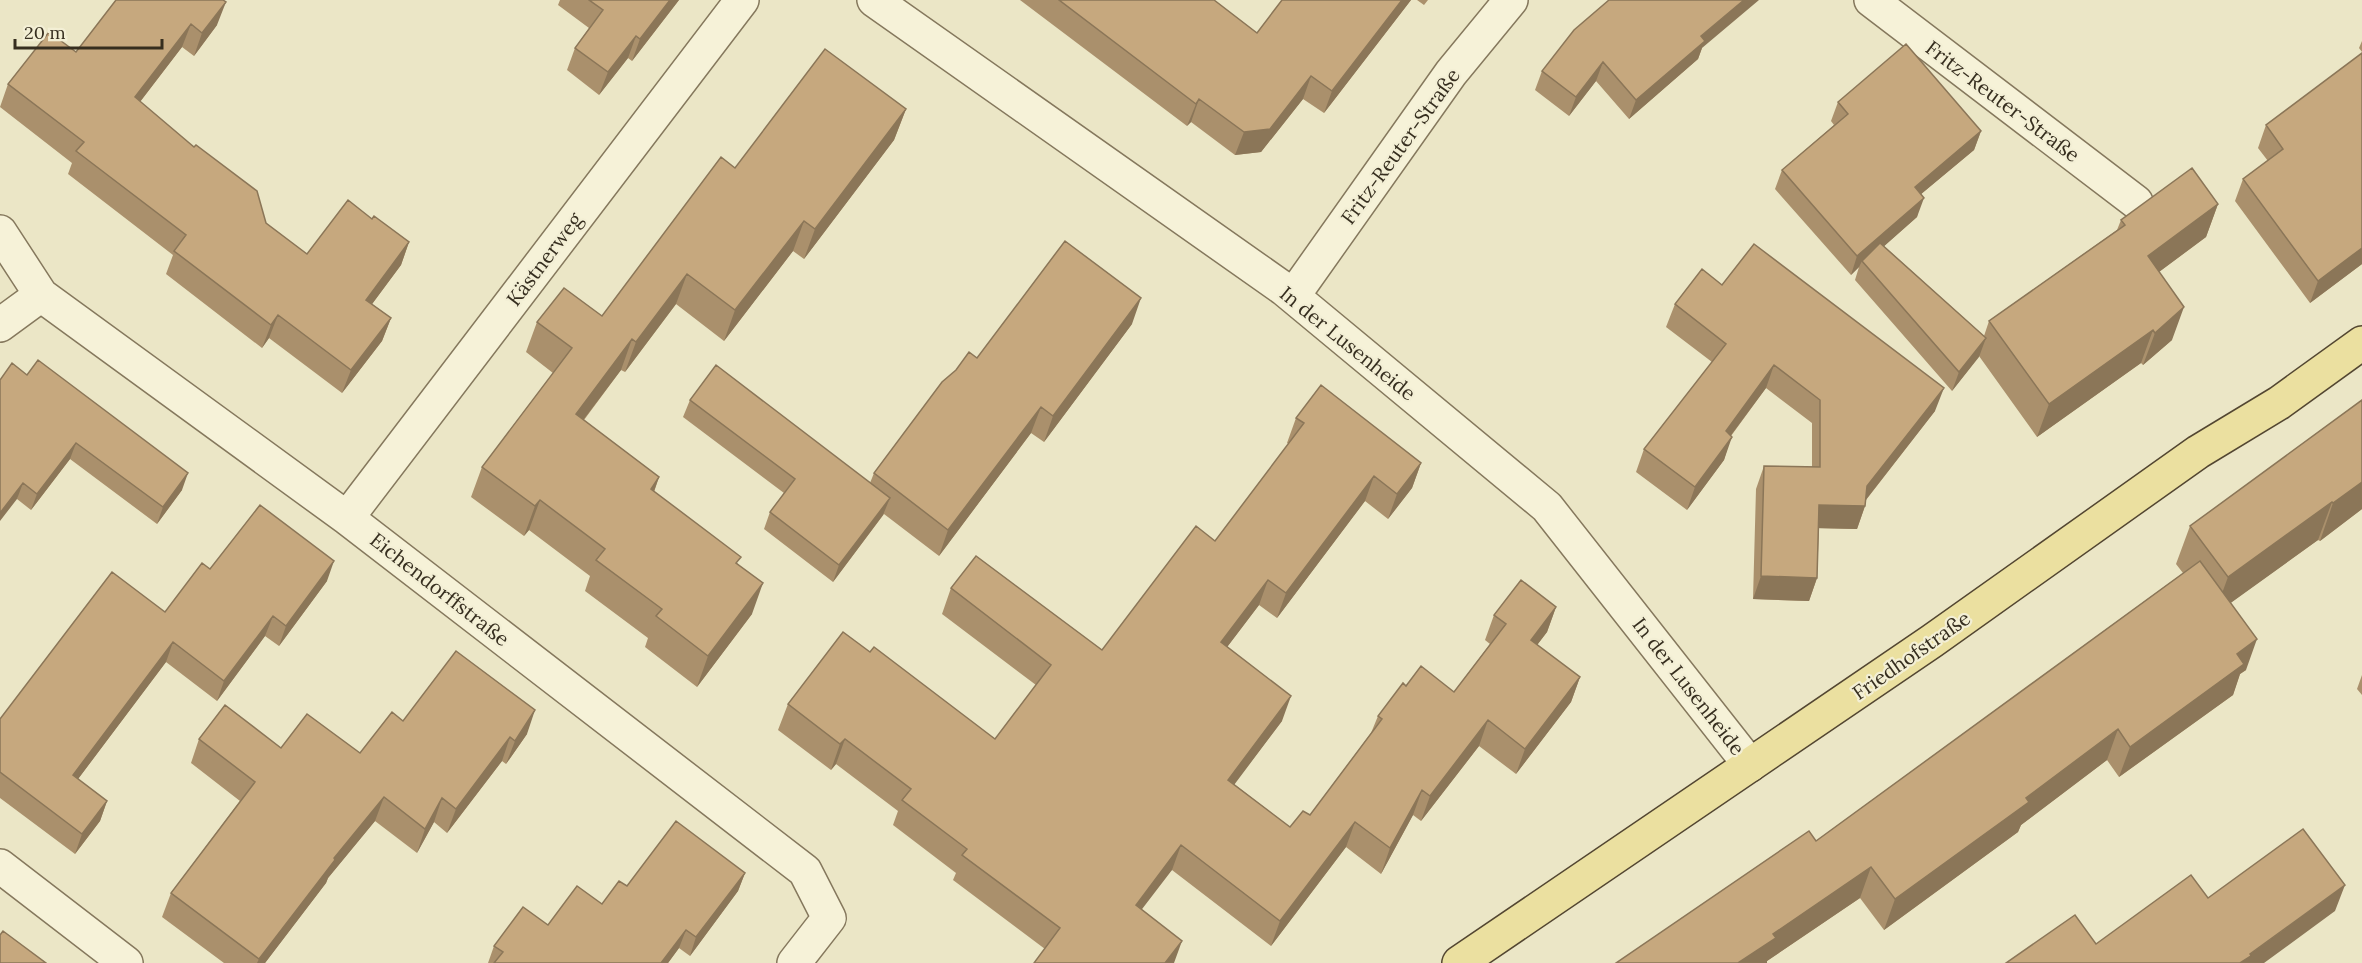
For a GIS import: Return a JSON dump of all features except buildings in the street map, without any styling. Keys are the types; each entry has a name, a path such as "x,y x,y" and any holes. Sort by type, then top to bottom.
{"main road":[{"name":"Friedhofstraße","path":"1459,963 1932,641 2198,452 2279,403 2362,343"}],"street":[{"name":"Kästnerweg","path":"347,518 742,0"},
{"name":"In der Lusenheide","path":"874,0 1293,296 1547,507 1750,765"},
{"name":"Fritz-Reuter-Straße","path":"1293,296 1451,74 1511,0"},
{"name":"Fritz-Reuter-Straße","path":"1870,0 2136,202"},
{"name":"Eichendorffstraße","path":"0,232 41,296 347,518 805,871 829,918 794,963"},
{"path":"0,325 41,296"},
{"path":"0,866 126,963"}]}
